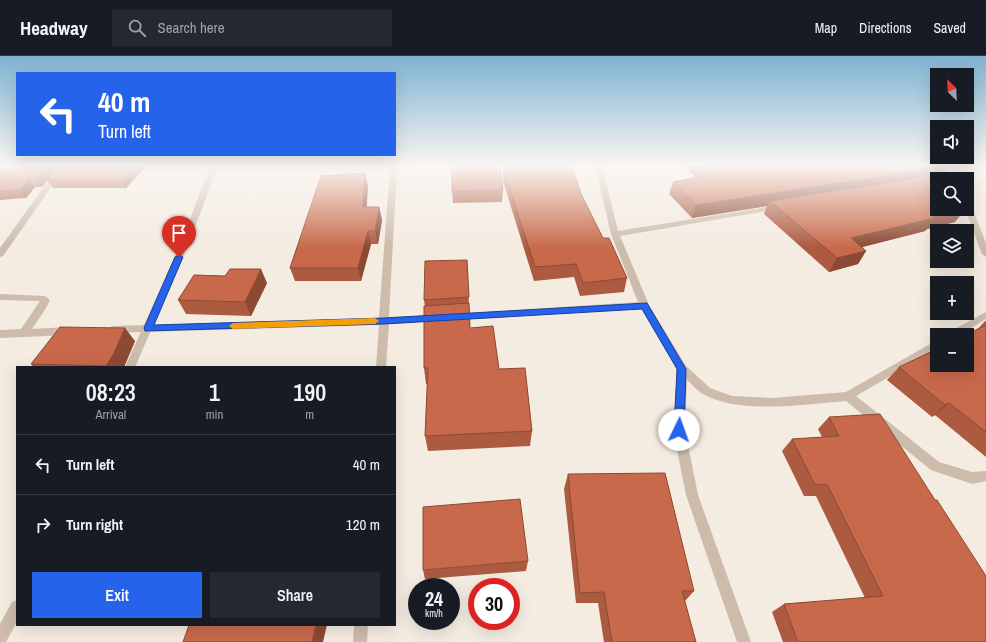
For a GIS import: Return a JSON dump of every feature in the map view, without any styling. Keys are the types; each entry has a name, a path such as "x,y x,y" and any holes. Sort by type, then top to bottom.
{"street":[{"path":"0,254 43,193"},
{"path":"130,366 185,243 204,193"},
{"path":"381,366 391,193"},
{"path":"605,193 615,234 644,305 682,369 706,391 732,400 772,402 848,396 930,348"},
{"path":"615,234 788,206"},
{"path":"972,216 984,242 986,254"},
{"path":"0,297 42,298 45,300 44,306 24,333"},
{"path":"102,330 384,321 644,305"},
{"path":"964,328 986,315"},
{"path":"0,334 78,331"},
{"path":"682,369 679,430 692,495 744,642"},
{"path":"848,396 935,466 972,478 986,476"},
{"path":"0,639 16,609"},
{"path":"360,642 361,626"}],"building":[{"path":"315,193 364,193 363,207 379,207 375,231 368,231 358,268 290,268"},
{"path":"511,193 581,193 603,238 609,238 627,278 583,283 576,264 535,267"},
{"path":"684,193 772,193 696,205"},
{"path":"818,193 930,193 930,216 935,218 851,238 866,251 837,258 770,201"},
{"path":"467,260 469,297 424,300 425,261"},
{"path":"230,269 261,269 245,302 178,300 194,275 225,276"},
{"path":"469,303 470,328 493,326 499,369 525,368 532,431 425,436 428,368 424,368 424,306"},
{"path":"986,325 986,432 949,403 945,405 899,367 930,352 930,372 974,372 974,331"},
{"path":"60,327 125,328 113,355 106,366 31,364"},
{"path":"880,414 986,576 986,642 798,642 784,604 883,596 827,484 815,485 792,439 839,436 829,417"},
{"path":"665,473 694,591 682,591 696,642 612,642 604,592 580,593 568,474"},
{"path":"520,499 528,561 423,570 423,507"},
{"path":"189,626 316,626 312,642 183,642"}],"slow traffic":[{"path":"233,326 375,321"}],"route":[{"path":"179,257 148,328 384,321 644,305 682,369 679,430"}]}
